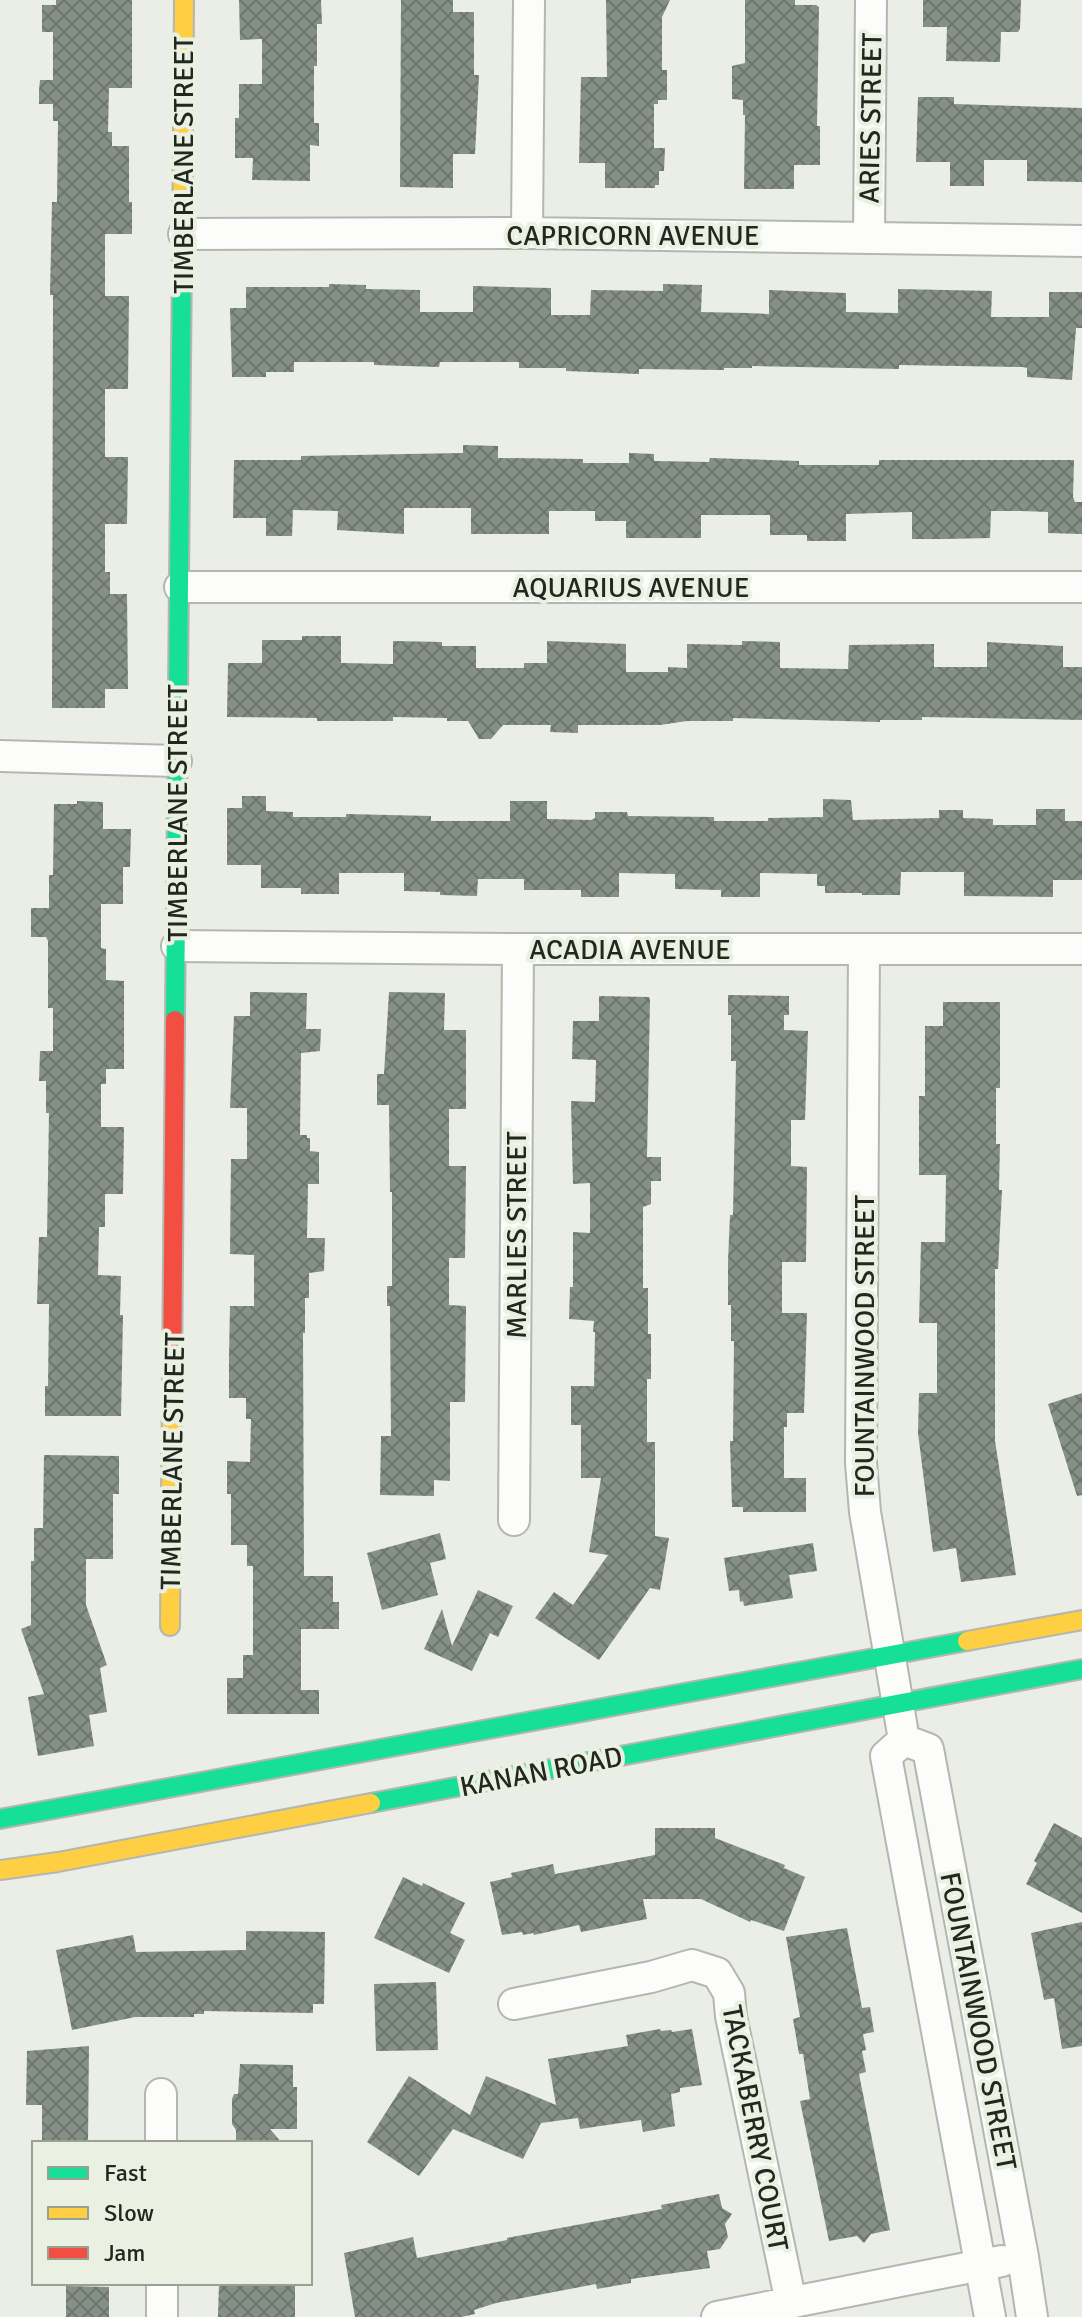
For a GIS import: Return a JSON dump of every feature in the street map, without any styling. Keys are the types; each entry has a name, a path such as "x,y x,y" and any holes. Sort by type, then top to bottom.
{"main road":[{"name":"TIMBERLANE STREET","path":"170,1626 184,0"},
{"name":"KANAN ROAD","path":"0,1819 70,1809 1082,1620"},
{"name":"KANAN ROAD","path":"0,1870 90,1857 1082,1669"}],"street":[{"path":"527,233 529,0"},
{"name":"ARIES STREET","path":"869,236 871,0"},
{"name":"CAPRICORN AVENUE","path":"184,234 527,233 1082,241"},
{"name":"AQUARIUS AVENUE","path":"180,587 1082,587"},
{"path":"0,756 176,761"},
{"name":"ACADIA AVENUE","path":"177,946 1082,949"},
{"name":"MARLIES STREET","path":"514,1520 518,949"},
{"name":"FOUNTAINWOOD STREET","path":"864,949 861,1463 865,1512 904,1740"},
{"name":"FOUNTAINWOOD STREET","path":"904,1740 928,1749 1032,2317"},
{"name":"FOUNTAINWOOD STREET","path":"904,1740 886,1756 990,2317"},
{"name":"TACKABERRY COURT","path":"514,2004 651,1977 692,1965 717,1973 729,1993 731,2016 791,2303"},
{"path":"161,2094 161,2141"},
{"path":"717,2317 1023,2257"},
{"path":"162,2285 162,2317"}],"building":[{"path":"56,0 132,0 132,88 109,88 108,132 112,132 112,146 129,146 132,234 105,234 105,296 129,296 128,389 105,389 105,457 128,457 127,524 105,524 105,572 110,572 110,594 127,594 128,689 105,689 105,708 52,708 53,295 50,295 52,202 57,202 58,121 53,121 53,104 39,104 39,90 40,80 53,80 53,32 42,32 42,5 56,5"},
{"path":"239,0 321,0 322,24 317,24 317,66 314,66 314,123 319,123 319,146 310,145 310,181 252,180 253,158 235,158 239,84 262,84 262,39 240,40"},
{"path":"401,0 453,0 453,12 474,12 474,75 479,75 475,154 453,154 453,188 400,187"},
{"path":"606,0 670,0 662,17 662,70 667,70 667,100 658,100 658,104 654,104 654,148 665,148 664,171 659,171 659,185 655,188 605,188 605,163 579,163 581,77 607,77"},
{"path":"745,0 795,0 795,5 819,7 817,126 820,126 820,165 794,165 794,189 744,189 745,115 743,100 732,99 732,66 745,63"},
{"path":"923,0 1021,0 1020,29 1018,32 1001,32 1000,62 946,61 947,27 923,27"},
{"path":"918,97 954,97 954,104 1082,108 1082,182 1027,181 1027,160 984,160 984,186 950,186 950,162 916,162"},
{"path":"329,284 366,285 366,289 420,290 420,312 473,312 473,286 551,288 551,315 590,315 591,290 663,291 663,284 702,285 701,312 769,314 769,290 846,293 846,312 898,313 898,289 992,291 991,317 1049,317 1049,292 1082,292 1082,328 1076,328 1072,380 1027,377 1027,368 1023,367 899,365 899,369 752,366 724,370 639,369 639,374 519,368 519,362 440,362 439,367 374,365 374,362 294,362 294,372 266,372 266,377 232,377 230,308 246,308 246,287 329,287"},
{"path":"463,445 498,446 498,458 583,459 583,463 629,463 629,453 654,454 654,461 709,462 710,458 799,461 799,465 879,465 879,460 1074,460 1073,497 1075,502 1082,502 1082,534 1048,533 1048,512 1021,511 991,511 990,538 944,539 912,539 912,512 846,514 846,541 807,541 807,535 770,535 770,515 701,515 701,538 626,538 626,521 595,521 595,511 549,511 549,534 471,534 471,508 404,508 404,534 337,530 338,511 293,510 292,536 266,536 266,518 233,518 234,460 463,453"},
{"path":"302,636 341,636 341,663 393,664 393,641 476,646 476,668 524,668 524,663 547,663 547,641 626,644 626,672 668,672 668,667 687,668 687,644 780,642 780,668 848,669 849,645 934,644 934,667 987,667 987,642 1063,646 1063,667 1082,667 1082,720 922,717 922,720 880,722 733,718 733,721 687,721 660,725 578,725 578,733 550,732 551,725 503,725 491,739 479,739 468,721 447,721 447,718 317,721 317,718 227,717 228,663 262,663 262,640 302,640"},
{"path":"242,796 266,796 266,811 293,812 293,817 346,817 346,814 431,816 431,821 510,821 510,801 547,801 547,819 591,820 595,818 595,812 627,812 628,816 714,817 714,821 823,817 823,799 851,800 853,820 939,818 939,810 963,810 963,818 993,819 993,825 1036,825 1036,809 1065,809 1065,821 1082,821 1082,880 1053,880 1053,897 964,896 964,872 901,872 900,895 862,895 825,893 825,886 817,886 817,874 760,873 760,897 721,897 721,890 675,889 675,874 619,873 619,897 581,897 581,890 524,890 524,879 478,879 477,896 440,895 440,892 404,891 404,873 339,873 339,894 301,894 301,888 261,888 261,865 227,865 227,808 242,808"},
{"path":"77,801 103,802 103,829 131,829 130,867 123,867 123,904 101,904 101,948 106,949 106,980 124,981 124,1069 106,1069 106,1084 101,1084 101,1127 124,1127 123,1194 105,1194 105,1227 99,1227 98,1275 121,1276 121,1416 45,1416 49,1304 37,1304 39,1237 47,1237 49,1113 46,1113 46,1081 39,1081 40,1051 53,1051 53,1008 48,1008 48,941 46,937 31,937 31,908 49,908 49,875 53,875 54,804 77,804"},
{"path":"250,992 307,993 306,1029 321,1029 320,1051 301,1053 300,1135 310,1138 310,1151 319,1152 319,1184 308,1184 307,1238 325,1238 324,1271 309,1273 309,1298 305,1298 304,1576 333,1576 333,1602 339,1602 339,1629 301,1629 301,1690 319,1690 319,1714 227,1714 227,1678 243,1678 243,1655 253,1655 253,1566 247,1566 247,1545 231,1545 231,1494 227,1494 227,1461 250,1462 251,1419 246,1419 246,1398 229,1398 229,1358 230,1306 254,1306 254,1255 230,1254 231,1159 247,1159 247,1108 230,1108 234,1016 250,1016"},
{"path":"389,992 445,993 444,1030 466,1030 466,1109 449,1109 449,1166 466,1166 465,1258 449,1258 449,1305 466,1306 465,1402 450,1402 450,1481 434,1480 434,1496 380,1495 381,1436 391,1436 390,1306 387,1306 387,1286 392,1286 392,1192 389,1105 377,1105 377,1074 384,1074"},
{"path":"728,995 789,996 789,1015 784,1015 784,1030 808,1031 805,1120 791,1120 791,1166 807,1167 806,1262 782,1262 782,1313 807,1313 804,1413 787,1413 787,1427 784,1427 784,1478 806,1478 806,1512 743,1512 743,1507 732,1507 730,1441 733,1441 734,1341 731,1341 731,1305 728,1305 728,1261 730,1215 733,1215 736,1061 731,1061"},
{"path":"599,996 649,997 650,1000 647,1157 661,1157 661,1181 651,1181 651,1204 643,1207 643,1288 648,1288 648,1334 651,1334 647,1442 655,1442 655,1536 669,1538 660,1590 650,1588 599,1660 535,1618 554,1592 573,1605 608,1555 589,1552 601,1478 581,1478 581,1425 571,1425 571,1386 594,1386 594,1321 569,1319 570,1287 573,1287 573,1232 590,1233 590,1183 573,1184 571,1101 595,1102 596,1060 572,1059 573,1021 599,1021"},
{"path":"943,1002 1000,1002 1000,1088 996,1088 996,1144 1000,1144 999,1190 1002,1190 998,1269 995,1269 995,1441 1016,1575 961,1582 956,1548 933,1552 918,1433 919,1393 937,1393 937,1323 919,1323 921,1242 945,1242 946,1175 919,1175 919,1096 925,1096 925,1026 943,1026"},
{"path":"1082,1393 1082,1495 1077,1496 1048,1404"},
{"path":"44,1455 119,1456 119,1494 113,1494 113,1559 86,1559 86,1605 107,1665 100,1668 107,1712 89,1715 94,1746 38,1756 28,1697 44,1694 21,1629 31,1625 31,1561 34,1561 34,1528 43,1528"},
{"path":"440,1533 446,1559 430,1563 438,1595 382,1610 367,1553"},
{"path":"813,1543 817,1571 789,1575 793,1598 744,1606 743,1601 740,1602 739,1590 729,1591 724,1558"},
{"path":"478,1590 513,1606 498,1637 490,1633 472,1671 424,1649 442,1609 452,1646"},
{"path":"1054,1823 1082,1838 1082,1913 1026,1884"},
{"path":"655,1828 715,1828 715,1838 785,1865 784,1868 805,1877 784,1931 750,1922 701,1899 643,1899 647,1919 581,1932 579,1925 534,1935 523,1935 522,1932 502,1935 490,1882 512,1877 511,1873 553,1864 555,1874 655,1855"},
{"path":"403,1877 465,1903 450,1933 465,1940 449,1973 374,1938"},
{"path":"1082,1922 1082,2046 1062,2049 1054,1998 1044,2000 1031,1933"},
{"path":"847,1928 862,2008 870,2007 874,2032 863,2034 866,2072 859,2074 890,2230 871,2234 864,2243 857,2236 829,2241 800,2101 810,2099 803,2054 799,2054 793,2019 800,2017 786,1937"},
{"path":"246,1931 325,1932 324,2004 313,2004 313,2013 204,2011 204,2014 194,2014 194,2017 135,2017 72,2030 56,1950 133,1935 136,1952 246,1950"},
{"path":"436,1982 438,2050 376,2051 374,1984"},
{"path":"660,2029 672,2032 692,2029 702,2085 680,2088 680,2092 671,2094 675,2126 643,2132 641,2120 580,2129 578,2118 541,2123 523,2159 453,2129 419,2176 367,2142 409,2076 470,2115 486,2076 556,2105 548,2059 628,2046 626,2035"},
{"path":"89,2046 88,2141 42,2141 42,2105 26,2105 27,2051"},
{"path":"240,2064 293,2065 293,2087 297,2087 297,2129 270,2129 280,2141 236,2141 232,2099 234,2094 238,2094"},
{"path":"719,2194 722,2208 732,2214 725,2224 728,2237 720,2249 707,2251 710,2268 631,2279 631,2283 597,2289 596,2284 496,2303 474,2310 475,2314 461,2317 355,2317 344,2253 413,2237 417,2258 662,2209 661,2205"},
{"path":"219,2285 295,2285 295,2317 218,2317"},
{"path":"66,2286 109,2287 109,2317 66,2317"}],"traffic: fast":[{"path":"175,1020 182,257"},
{"path":"0,1819 967,1641"},
{"path":"371,1803 1082,1669"}],"traffic: slow":[{"path":"182,257 184,0"},
{"path":"170,1626 172,1380"},
{"path":"967,1641 1082,1620"},
{"path":"0,1870 58,1862 371,1803"}],"traffic: jam":[{"path":"172,1380 175,1020"}]}
